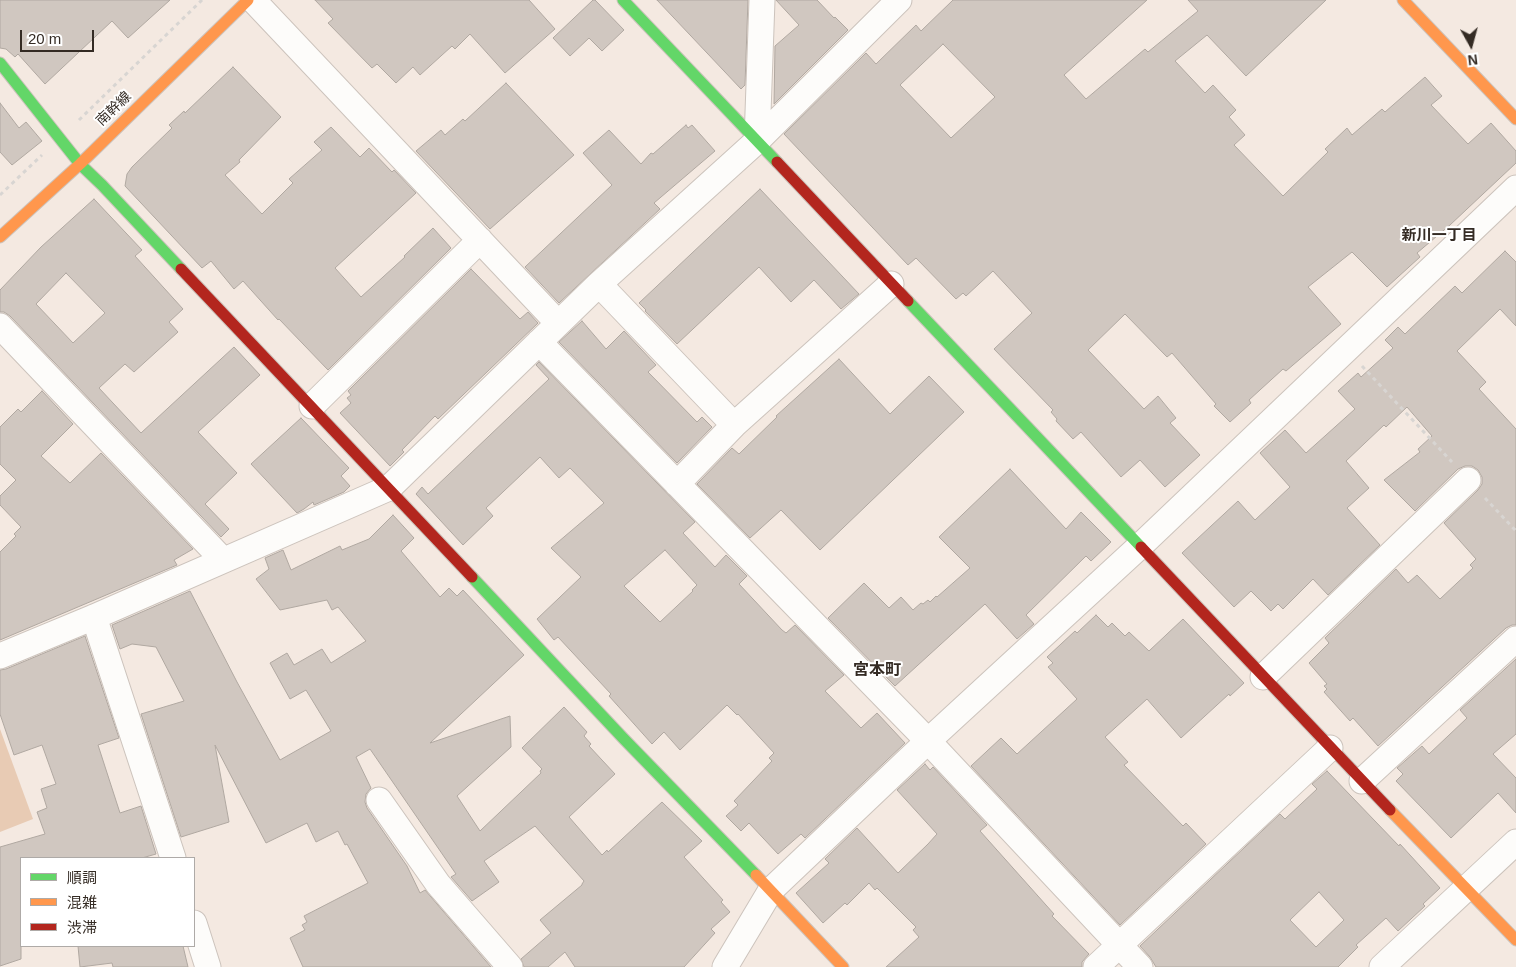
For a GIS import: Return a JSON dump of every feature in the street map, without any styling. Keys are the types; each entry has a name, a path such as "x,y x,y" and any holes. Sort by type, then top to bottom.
{"street":[{"name":"南幹線","path":"0,237 80,164 248,0"},
{"path":"253,0 558,323"},
{"path":"623,0 1362,782 1516,940"},
{"path":"757,141 762,0"},
{"path":"0,656 389,488 599,284 757,141 899,0"},
{"path":"1403,0 1516,120"},
{"path":"0,63 80,164 312,406 623,738 772,890 843,967"},
{"path":"725,967 772,890 928,741 1140,546 1516,188"},
{"path":"312,406 480,240"},
{"path":"599,284 734,425"},
{"path":"677,484 734,425 891,284"},
{"path":"0,326 224,560"},
{"path":"539,342 928,741 1140,967"},
{"path":"1263,677 1468,480"},
{"path":"94,617 173,857"},
{"path":"1362,782 1516,639"},
{"path":"1096,967 1330,748"},
{"path":"380,800 438,884 510,967"},
{"path":"1382,967 1516,842"},
{"path":"195,926 208,967"}],"path":[{"path":"0,195 202,0"},
{"path":"1346,350 1516,531"}],"shaded area":[{"path":"0,729 33,819 0,832"}],"building":[{"path":"0,0 170,0 128,38 112,21 45,84 18,54 15,57 6,49 0,48"},
{"path":"315,0 529,0 555,29 505,73 470,34 455,49 452,46 420,75 413,67 396,83 377,64 372,68 328,23 333,19"},
{"path":"593,0 624,30 602,51 589,38 570,56 553,38"},
{"path":"657,0 748,0 745,85 741,89"},
{"path":"776,0 817,0 848,30 774,104 775,46 799,25"},
{"path":"953,0 1147,0 1064,75 1086,99 1145,49 1148,52 1198,11 1188,0 1326,0 1246,76 1207,35 1175,61 1205,93 1213,85 1236,110 1229,117 1245,135 1234,145 1283,196 1328,152 1325,149 1347,128 1352,135 1382,109 1385,112 1425,77 1442,96 1431,105 1468,144 1491,123 1516,151 1516,163 1417,253 1420,257 1387,287 1352,252 1308,287 1341,324 1286,371 1283,369 1249,400 1251,403 1230,422 1214,406 1216,404 1172,353 1167,357 1125,314 1088,350 1144,409 1158,396 1176,418 1170,423 1200,455 1165,487 1140,460 1121,477 1081,432 1073,439 1056,421 1057,419 1051,412 1053,410 994,349 1032,313 993,271 966,296 963,293 956,299 916,258 908,265 784,134 866,53 876,64 916,25 921,31","holes":["943,44 995,97 951,138 900,85"]},
{"path":"233,67 281,117 239,160 240,162 225,175 262,214 293,183 289,179 322,150 314,142 331,127 360,157 369,148 416,193 335,268 361,297 405,257 433,228 451,248 328,370 278,320 243,281 234,289 211,261 202,268 125,186 127,174 132,167 172,128 169,125 184,111 185,113"},
{"path":"506,83 574,155 490,229 416,151 441,130 445,135 463,119 465,121"},
{"path":"0,103 19,128 26,122 42,141 12,165 0,152"},
{"path":"686,125 688,128 692,125 715,151 654,203 660,209 559,303 525,267 612,185 583,153 609,130 641,164 651,153 653,154"},
{"path":"760,189 859,294 841,309 814,280 791,302 759,267 677,344 639,303"},
{"path":"94,199 142,250 135,256 183,309 169,322 178,332 134,372 125,364 99,388 141,433 234,347 260,375 198,432 237,473 205,504 229,529 221,537 10,316 0,312 0,290 41,247","holes":["66,273 105,313 73,343 36,304"]},
{"path":"1505,251 1516,262 1516,326 1500,309 1457,351 1486,382 1479,389 1516,429 1516,625 1506,628 1378,746 1353,718 1350,721 1324,692 1327,689 1324,686 1327,684 1309,663 1329,643 1325,638 1396,569 1408,583 1417,575 1440,599 1473,568 1470,565 1476,559 1444,523 1482,484 1482,477 1478,470 1472,466 1458,469 1415,511 1384,480 1420,452 1418,449 1432,436 1407,407 1386,427 1384,425 1346,461 1369,488 1347,508 1380,545 1328,595 1313,579 1283,609 1278,604 1271,611 1251,591 1234,607 1182,553 1238,501 1255,520 1290,487 1260,453 1285,430 1306,453 1355,409 1338,391 1358,373 1361,377 1393,348 1385,340 1398,327 1405,334 1455,286 1462,293"},
{"path":"471,269 520,319 528,312 538,323 438,419 435,416 402,450 404,452 390,466 340,413 351,403 347,398 351,395 348,391"},
{"path":"582,321 606,349 624,331 656,365 648,372 697,422 702,417 712,427 677,463 559,342"},
{"path":"839,359 890,414 929,376 964,412 820,550 781,510 750,538 697,484 732,448 739,454 776,416"},
{"path":"539,362 695,522 683,533 715,567 726,555 747,576 739,584 782,630 786,633 795,625 844,675 825,691 861,728 877,713 905,743 805,838 801,834 778,854 749,823 741,831 726,816 738,805 734,801 772,761 769,758 774,753 738,714 727,705 680,750 664,732 652,744 609,696 611,694 558,637 554,640 537,619 581,577 551,548 604,503 570,468 559,478 540,457 486,508 493,516 463,545 416,494 422,487 428,494 549,379 536,365","holes":["665,550 697,585 660,622 624,586"]},
{"path":"42,391 73,424 41,456 70,483 101,453 193,549 174,560 177,565 0,640 0,552 16,536 14,534 21,527 0,505 0,496 16,480 0,464 0,427 18,409 21,412"},
{"path":"301,418 349,468 341,476 350,486 344,492 314,505 313,502 297,513 251,464"},
{"path":"1010,469 1066,529 1081,512 1111,542 1091,561 1086,556 1026,615 1034,624 1017,639 985,604 895,686 828,618 864,583 889,608 901,597 913,610 921,603 923,604 928,600 930,602 937,597 970,568 939,537"},
{"path":"393,515 414,538 401,551 440,597 449,588 457,596 463,590 524,655 430,743 510,716 511,747 457,796 480,831 541,773 542,769 522,748 564,707 587,732 584,736 591,744 589,746 615,774 569,817 602,855 607,850 608,852 662,802 702,841 684,857 723,900 721,902 730,912 711,929 715,933 684,967 575,967 565,952 548,967 524,967 521,959 551,933 540,920 582,885 584,881 535,826 484,861 499,882 472,901 451,877 456,874 370,749 356,757 371,788 366,794 365,802 367,808 407,866 420,893 425,890 491,967 303,967 290,938 305,930 302,925 307,922 304,916 368,883 338,831 316,842 307,823 266,843 215,745 229,822 181,837 141,714 184,701 156,647 132,644 120,649 112,625 190,591 280,760 331,731 306,690 290,699 270,663 287,653 294,665 322,649 331,663 366,641 338,607 332,610 327,600 280,610 256,579 269,569 265,558 283,550 291,570 340,546 342,550 369,539"},
{"path":"1096,615 1108,627 1112,623 1125,636 1129,632 1149,651 1183,619 1244,683 1230,696 1229,694 1181,738 1147,699 1105,737 1128,762 1124,765 1183,826 1186,823 1206,844 1120,925 971,766 1001,738 1017,754 1077,699 1048,667 1053,663 1047,657 1075,631 1077,633"},
{"path":"85,636 119,738 98,745 120,813 141,806 156,854 146,857 20,857 21,959 0,966 0,847 45,834 37,812 47,808 41,789 56,784 42,745 14,755 0,714 0,670"},
{"path":"1516,659 1516,734 1493,754 1516,778 1516,813 1498,793 1451,838 1396,781 1403,774 1397,768 1422,746 1429,754 1467,718 1460,710"},
{"path":"925,764 930,770 933,767 987,825 980,831 1054,914 1052,916 1089,954 1082,962 1082,967 886,967 919,937 913,930 916,927 877,888 875,890 869,883 847,905 845,903 823,923 796,893 829,863 825,859 857,828 898,873 928,844 937,834 897,790"},
{"path":"1327,771 1399,846 1400,844 1440,888 1423,904 1425,906 1398,931 1386,918 1356,945 1358,947 1338,967 1156,967 1140,946 1280,814 1285,819 1317,789 1312,784","holes":["1319,892 1344,920 1316,947 1290,920"]},
{"path":"78,947 183,947 188,967 113,967 112,963 80,967"}],"traffic: fast":[{"path":"623,0 777,162"},
{"path":"0,63 80,164 181,269"},
{"path":"908,301 1141,547"},
{"path":"472,577 623,738 756,875"}],"traffic: slow":[{"path":"0,237 80,164 248,0"},
{"path":"1403,0 1516,119"},
{"path":"1390,810 1516,940"},
{"path":"756,875 843,967"}],"traffic: jam":[{"path":"777,162 908,301"},
{"path":"181,269 472,577"},
{"path":"1141,547 1390,810"}],"district":[{"name":"新川一丁目","path":"1439,236"},
{"name":"宮本町","path":"877,671"}]}
